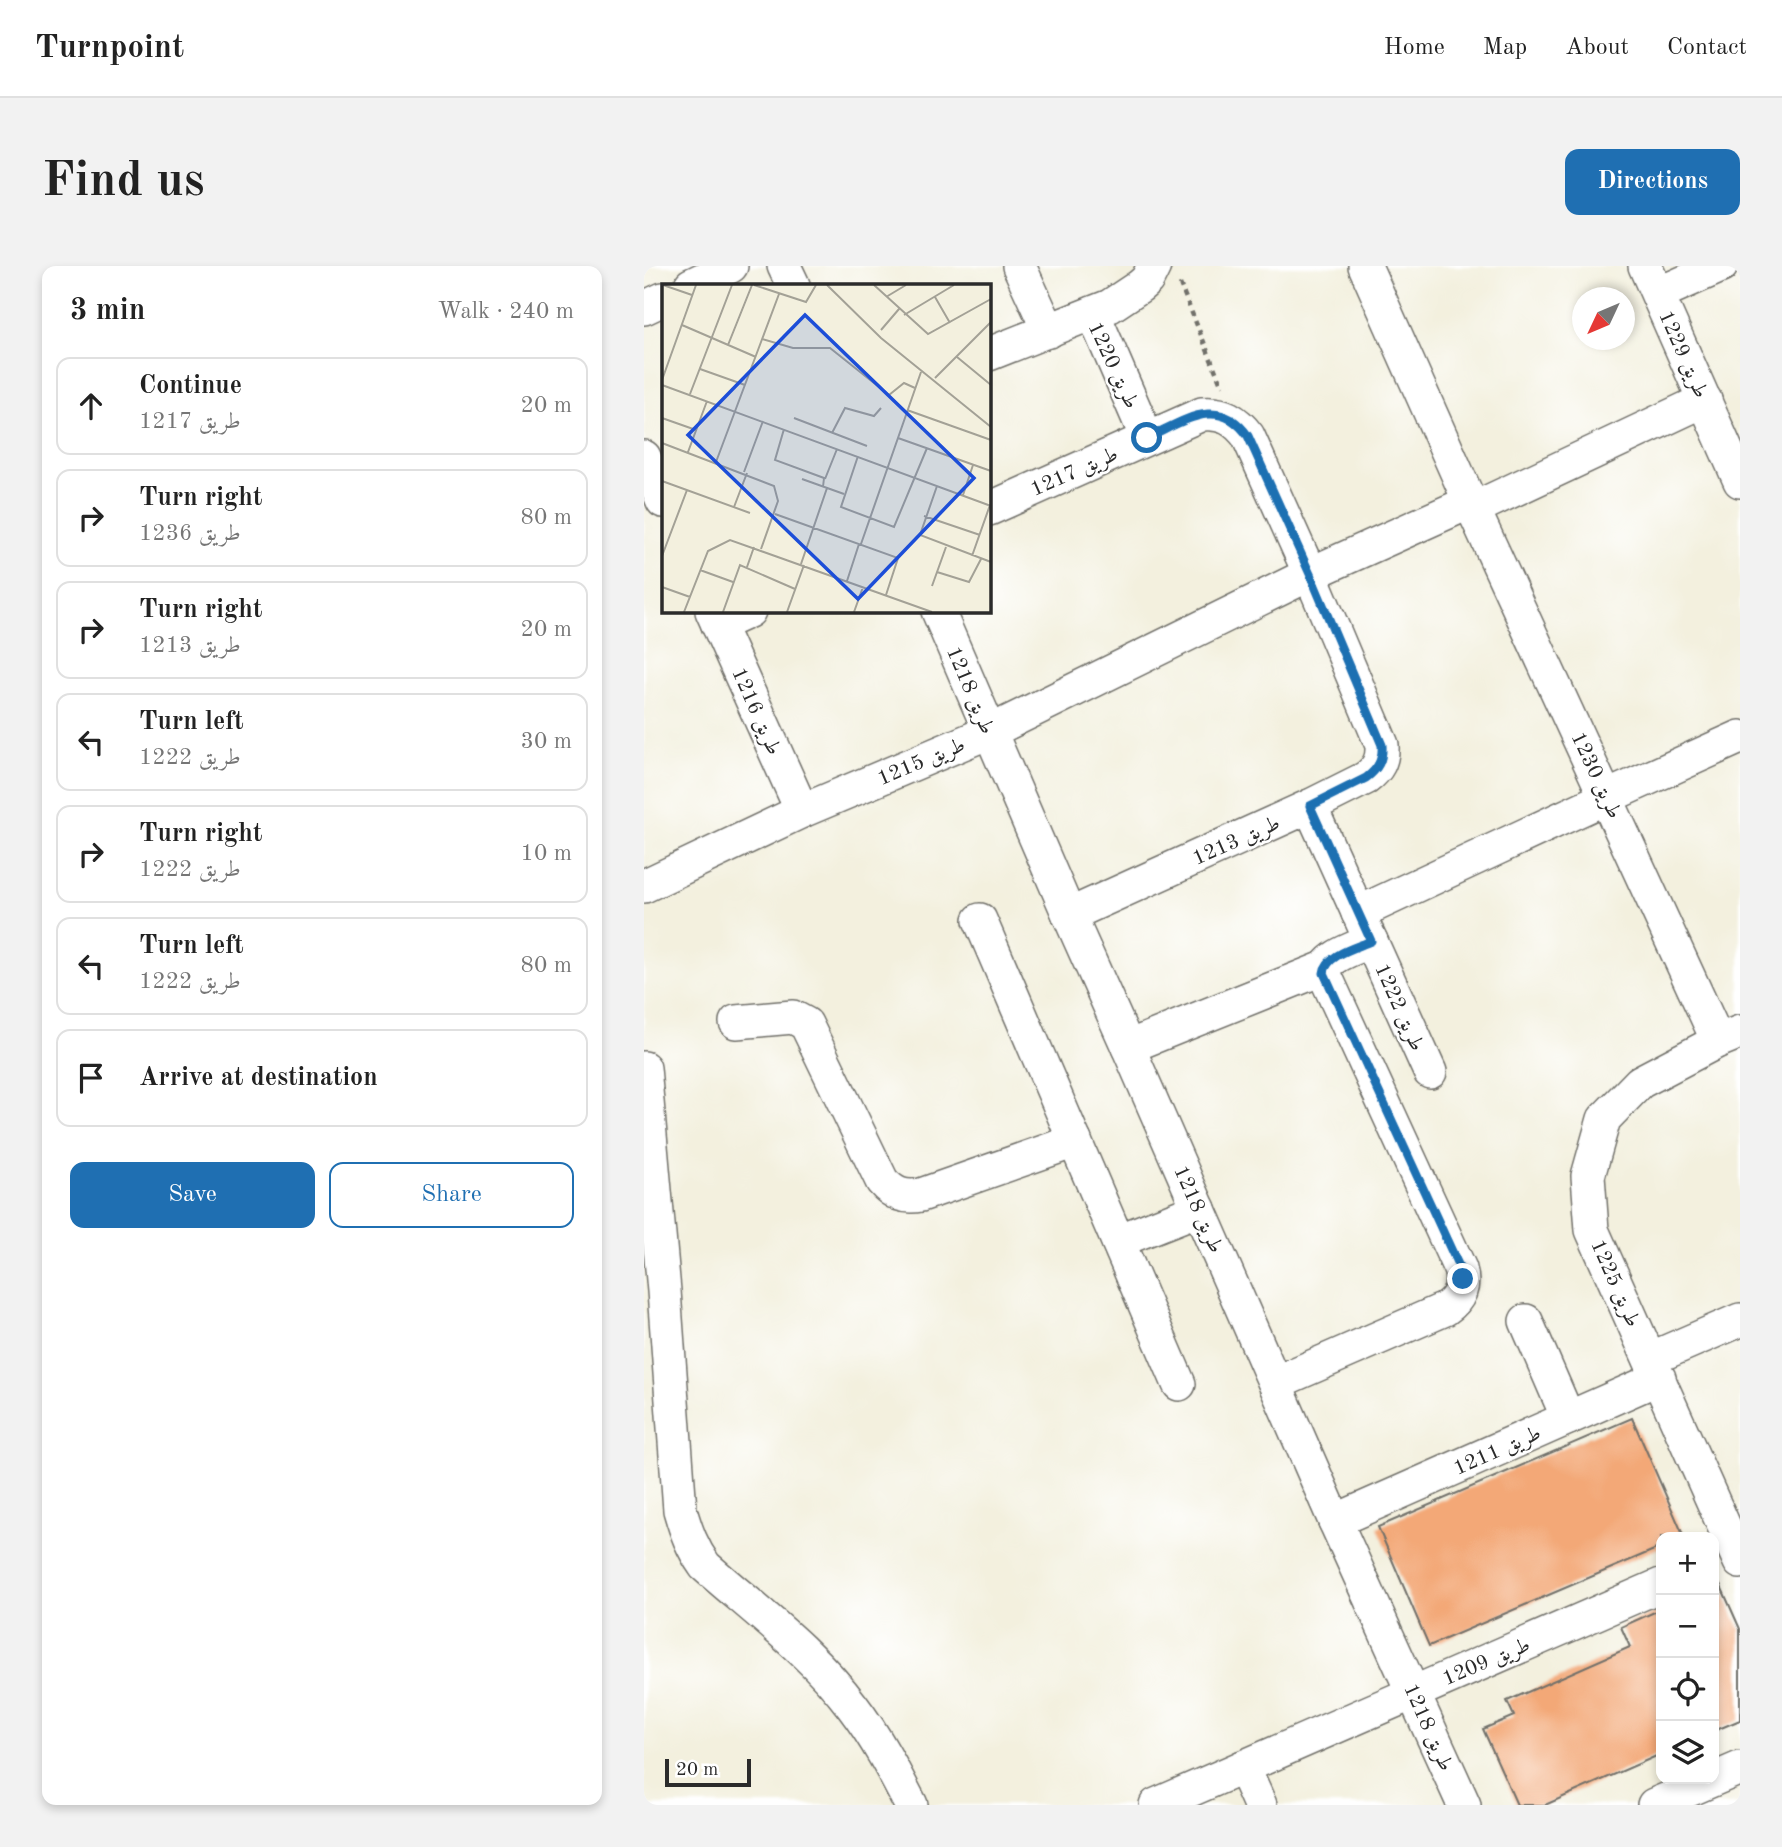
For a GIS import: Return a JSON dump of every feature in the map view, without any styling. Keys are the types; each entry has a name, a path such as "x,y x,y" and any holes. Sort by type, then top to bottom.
{"street":[{"path":"693,284 731,266"},
{"path":"784,266 793,284"},
{"path":"1019,266 1049,331"},
{"name":"طريق 1230","path":"1365,266 1607,797 1729,1037"},
{"path":"1651,280 1721,266"},
{"path":"1093,313 1110,306 1147,280 1166,274"},
{"name":"طريق 1229","path":"1651,280 1740,481"},
{"path":"644,308 662,299"},
{"name":"طريق 1220","path":"990,354 1093,313 1147,438"},
{"path":"1472,505 1705,400"},
{"name":"طريق 1217","path":"990,509 1202,414 1221,414 1237,422"},
{"path":"1237,422 1248,436 1310,574"},
{"path":"644,457 662,499"},
{"name":"طريق 1215","path":"644,886 802,811 989,732 1310,574 1472,505"},
{"name":"طريق 1213","path":"1069,915 1310,806 1366,778 1380,764 1382,745 1310,574"},
{"path":"715,618 744,612"},
{"name":"طريق 1218","path":"938,612 1335,1521 1464,1805"},
{"name":"طريق 1216","path":"715,618 802,811"},
{"path":"1364,927 1607,797 1740,737"},
{"name":"طريق 1222","path":"1310,806 1430,1072"},
{"path":"980,920 1179,1384"},
{"name":"طريق 1222","path":"1128,1047 1324,968 1364,927"},
{"path":"1275,1383 1445,1309 1453,1304 1462,1288 1460,1269 1325,977 1324,968"},
{"path":"736,1022 793,1017 804,1022 882,1181 890,1190 902,1196 920,1195 1074,1141"},
{"name":"طريق 1225","path":"1729,1037 1640,1082 1604,1119 1588,1176 1592,1230 1654,1368 1730,1559"},
{"path":"644,1068 680,1510 686,1533 705,1566 737,1579 766,1598 816,1640 863,1690 891,1724 899,1740 903,1753 905,1794"},
{"path":"1118,1241 1199,1209"},
{"path":"1654,1368 1740,1320"},
{"path":"1527,1321 1568,1418"},
{"name":"طريق 1211","path":"1335,1521 1568,1418 1654,1368"},
{"name":"طريق 1209","path":"1156,1805 1656,1587"},
{"path":"1243,1767 1260,1805"},
{"path":"1672,1801 1740,1768"}],"path":[{"path":"1166,274 1237,422"}],"building":[{"path":"1632,1418 1682,1532 1656,1532 1656,1549 1429,1646 1378,1527"},
{"path":"1719,1584 1740,1629 1740,1720 1719,1729 1719,1595"},
{"path":"1656,1611 1656,1756 1545,1805 1517,1805 1483,1729 1514,1716 1507,1701 1630,1647 1621,1627"}],"route":[{"path":"1147,438 1202,414 1212,413 1221,414 1237,422 1243,429 1310,574 1382,745 1383,755 1374,772 1310,806 1371,941 1331,960 1326,964 1324,973 1463,1279"}]}
